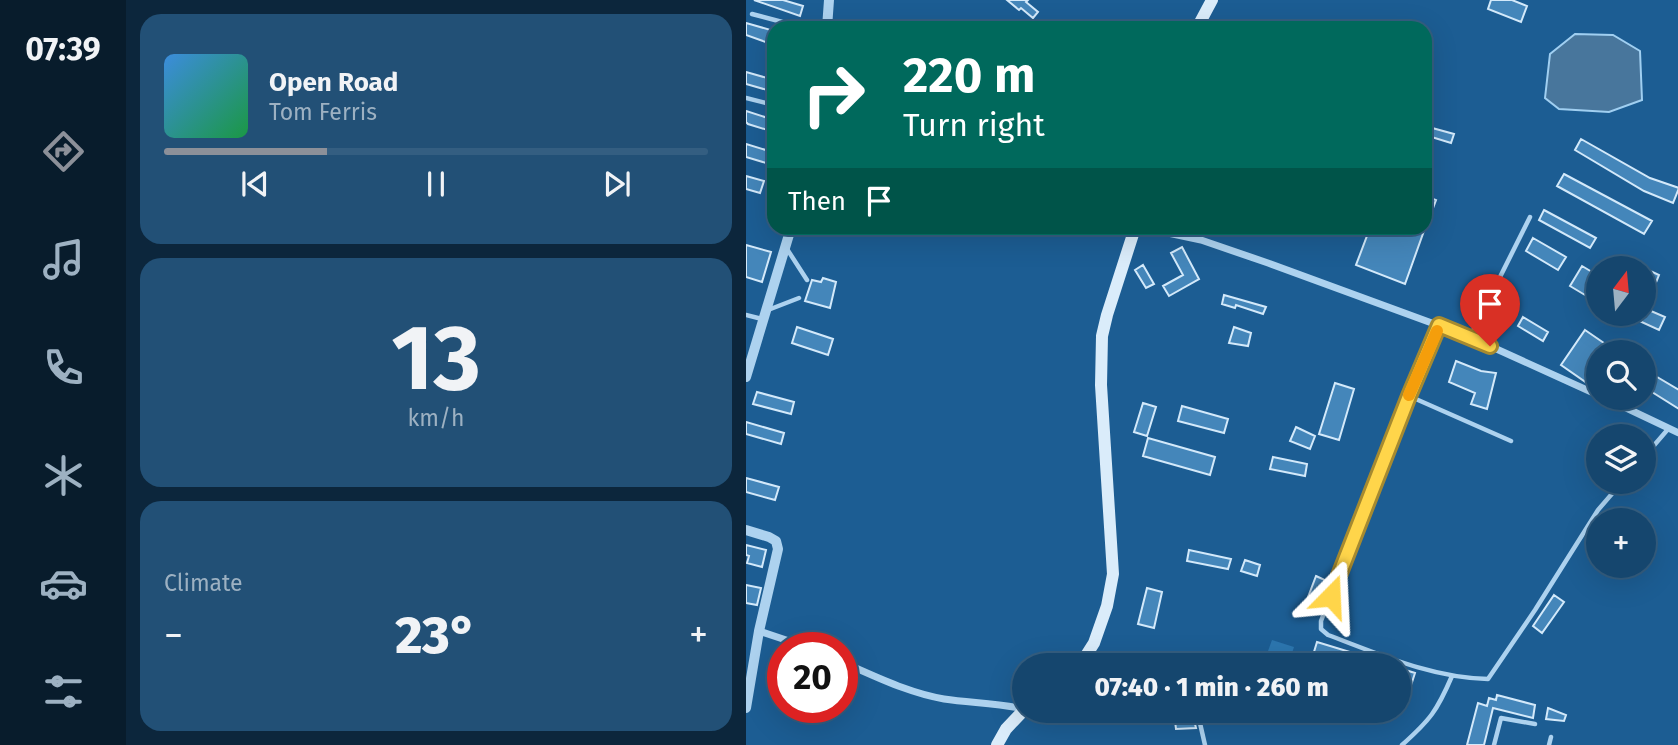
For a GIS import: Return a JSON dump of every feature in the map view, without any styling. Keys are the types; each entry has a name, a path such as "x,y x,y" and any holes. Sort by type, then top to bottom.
{"main road":[{"path":"1201,21 1212,0"},
{"path":"1088,653 1094,643 1106,607 1113,574 1101,385 1102,336 1106,315 1133,235"},
{"path":"997,745 1012,723"}],"street":[{"path":"828,21 829,0"},
{"path":"746,377 789,235"},
{"path":"1177,235 1201,240 1439,325 1586,390"},
{"path":"1631,410 1679,433"},
{"path":"746,530 776,541 778,549 759,631 746,708"},
{"path":"759,631 767,634"},
{"path":"858,668 920,693 1012,708"}],"lane":[{"path":"752,15 776,21"},
{"path":"746,98 767,103"},
{"path":"1470,337 1530,217"},
{"path":"785,246 807,280"},
{"path":"746,315 765,315 799,298"},
{"path":"1439,325 1321,621 1321,629 1328,635 1389,657 1452,676 1488,679 1598,510 1612,494"},
{"path":"1409,396 1511,441"},
{"path":"1656,443 1669,428"},
{"path":"1402,745 1426,724 1440,703 1452,676"},
{"path":"1494,745 1501,718 1535,724"},
{"path":"1200,723 1205,745"},
{"path":"1549,745 1551,737"}],"shaded area":[{"path":"1575,34 1613,35 1640,51 1642,100 1609,112 1559,109 1545,98 1550,54"},
{"path":"1272,640 1294,647 1292,653 1267,653"}],"building":[{"path":"754,0 783,0 803,6 800,16"},
{"path":"1007,0 1028,0 1026,2 1038,12 1033,18"},
{"path":"1491,0 1512,0 1527,6 1521,22 1488,9"},
{"path":"746,23 767,29 767,42 746,35"},
{"path":"746,72 767,78 767,90 746,84"},
{"path":"746,111 767,118 767,130 748,124"},
{"path":"1432,128 1454,134 1451,143 1432,137"},
{"path":"1581,139 1650,178 1679,188 1673,203 1644,191 1575,150"},
{"path":"746,144 767,150 766,163 746,157"},
{"path":"1564,174 1652,221 1644,234 1557,186"},
{"path":"746,176 764,181 760,193 746,189"},
{"path":"1544,210 1596,238 1590,248 1539,220"},
{"path":"1367,235 1422,235 1405,284 1356,265"},
{"path":"1533,238 1566,257 1558,270 1526,251"},
{"path":"746,245 771,252 762,282 746,277"},
{"path":"1182,247 1199,279 1169,296 1163,286 1183,275 1171,253"},
{"path":"1143,265 1154,284 1146,288 1135,270"},
{"path":"1582,266 1586,268 1585,295 1570,286"},
{"path":"823,278 836,282 830,308 805,301 812,280 821,282"},
{"path":"1224,295 1266,307 1263,314 1236,305 1235,308 1222,304"},
{"path":"1656,313 1665,317 1659,330 1650,326 1656,326"},
{"path":"1523,317 1548,332 1543,341 1518,326"},
{"path":"797,327 833,339 828,355 792,343"},
{"path":"1234,327 1251,333 1248,346 1229,343"},
{"path":"1585,330 1600,340 1586,340 1586,382 1561,365"},
{"path":"1456,361 1481,371 1496,373 1487,409 1471,404 1475,393 1449,382"},
{"path":"1656,376 1679,390 1679,409 1656,395"},
{"path":"1335,383 1354,389 1339,440 1319,434"},
{"path":"757,392 794,402 791,414 753,404"},
{"path":"1143,403 1156,407 1147,436 1134,432"},
{"path":"1182,406 1228,419 1224,433 1178,421"},
{"path":"746,422 784,433 781,444 746,434"},
{"path":"1296,427 1315,436 1310,449 1290,441"},
{"path":"1148,438 1215,457 1210,475 1143,456"},
{"path":"1273,457 1307,464 1305,476 1270,469"},
{"path":"746,478 779,487 775,500 746,492"},
{"path":"746,545 766,550 762,567 747,563 749,556 746,555"},
{"path":"1189,550 1231,559 1228,569 1187,561"},
{"path":"1245,560 1260,565 1257,576 1241,571"},
{"path":"1316,576 1327,581 1319,604 1307,600"},
{"path":"746,585 761,588 757,605 746,603"},
{"path":"1147,588 1162,592 1154,628 1138,624"},
{"path":"1554,595 1564,602 1542,633 1533,626"},
{"path":"1317,642 1353,653 1314,653"},
{"path":"1497,695 1535,705 1533,718 1493,708 1484,745 1467,745 1478,703 1487,706 1489,698 1496,700"},
{"path":"1548,708 1566,715 1564,721 1546,719"},
{"path":"1175,723 1195,723 1196,728 1176,729"}],"slow traffic":[{"path":"1409,395 1437,331"}],"route":[{"path":"1331,596 1439,325 1490,346"}]}
